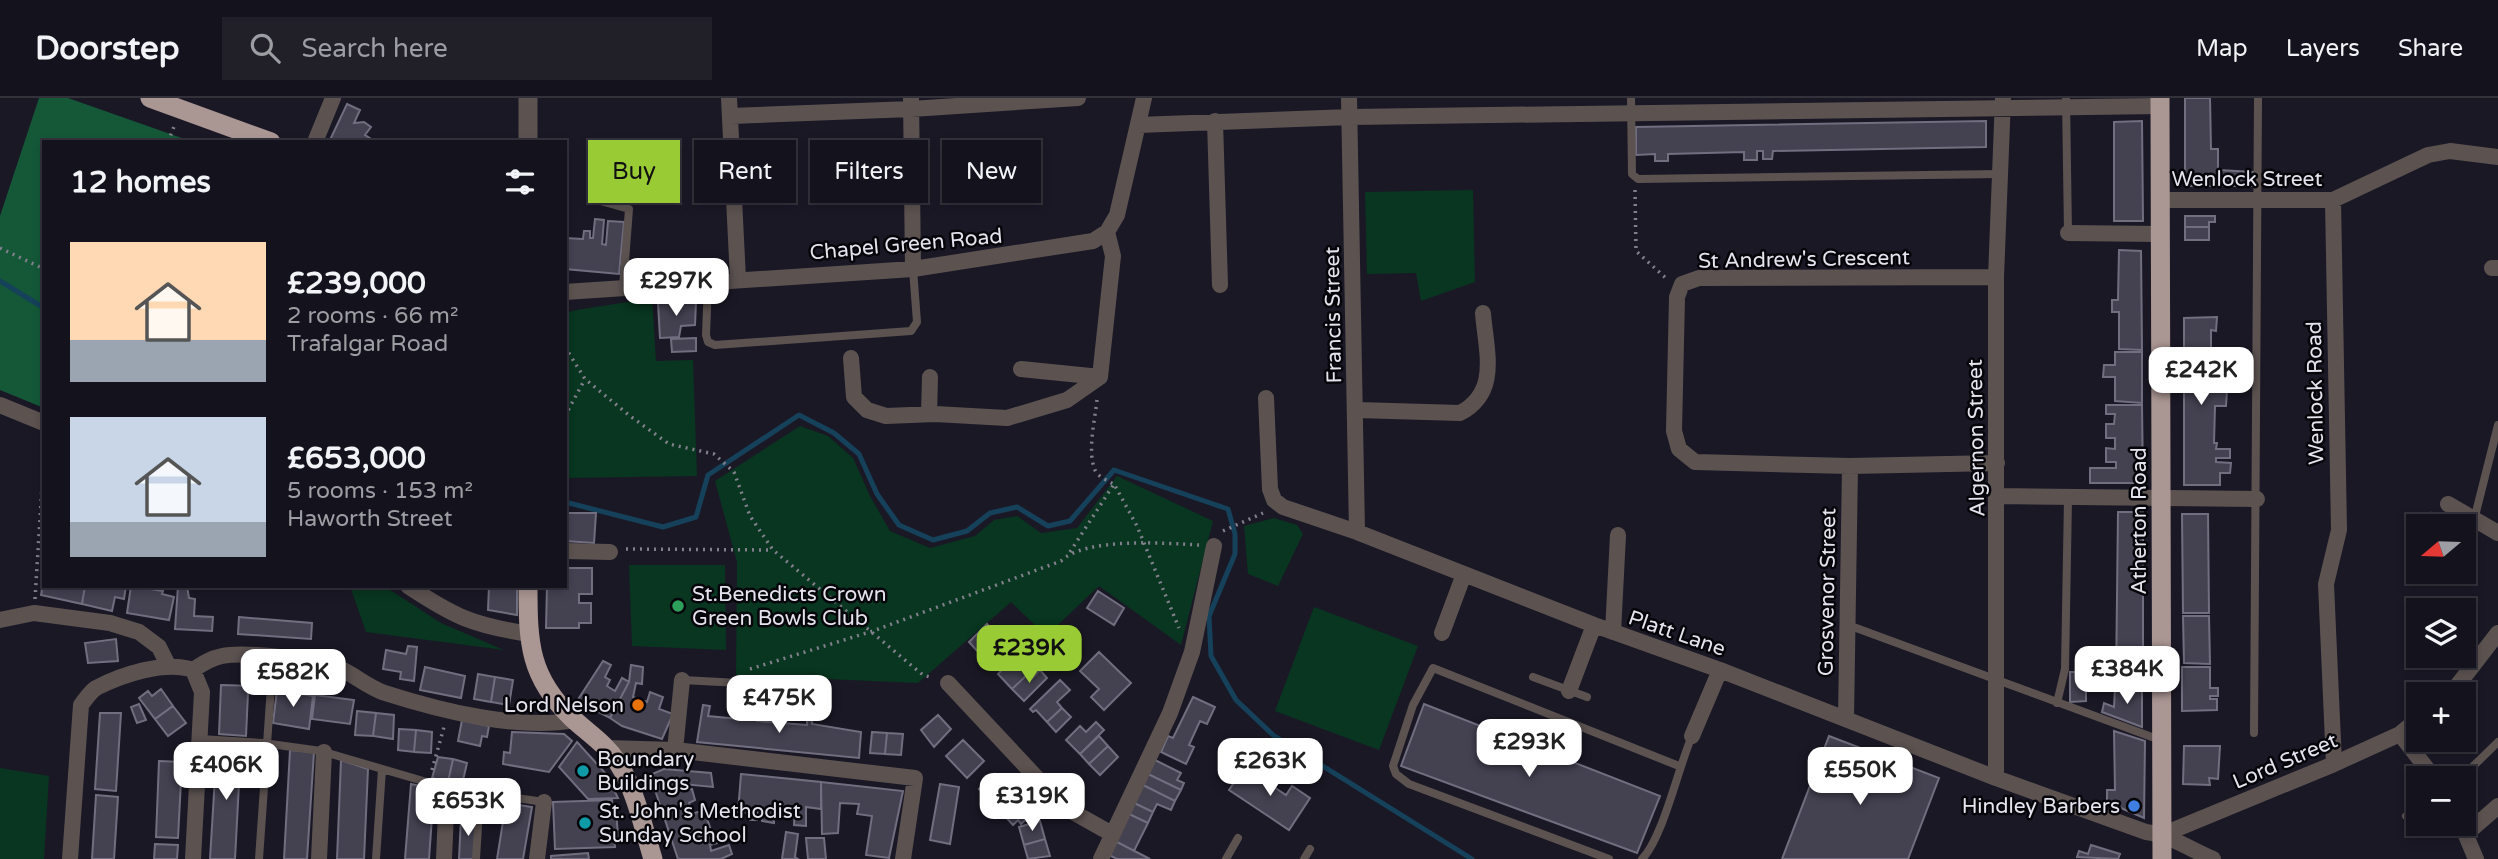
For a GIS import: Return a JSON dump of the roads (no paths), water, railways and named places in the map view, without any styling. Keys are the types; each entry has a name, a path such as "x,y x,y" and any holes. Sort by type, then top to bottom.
{"highway":[{"path":"150,98 266,140"},
{"name":"Atherton Road","path":"2160,102 2162,859"},
{"path":"528,588 529,634 534,666 541,681 574,720 607,748 630,787 653,859"}],"street":[{"path":"316,140 334,98"},
{"path":"528,98 528,140"},
{"path":"729,98 738,279"},
{"path":"731,116 911,104 1078,98"},
{"path":"851,358 854,397 867,410 908,417 929,414 1007,418 1067,400 1100,377 1113,256 1107,232 1117,215 1144,98"},
{"name":"Francis Street","path":"1349,98 1357,410 1357,532"},
{"path":"1460,98 1460,115"},
{"path":"1138,125 1460,115 1631,105 2160,102"},
{"name":"Algernon Street","path":"1996,778 1996,277 2003,103"},
{"path":"911,104 913,269"},
{"path":"1215,121 1220,285"},
{"path":"2333,200 2428,155 2450,151 2498,157"},
{"name":"Wenlock Street","path":"2161,200 2333,200"},
{"name":"Wenlock Road","path":"2333,200 2339,530 2326,584 2334,764"},
{"name":"Chapel Green Road","path":"567,292 913,269 1093,241 1107,232"},
{"path":"2068,233 2160,234"},
{"name":"St Andrew's Crescent","path":"1996,277 1699,278 1682,284 1679,290 1674,430 1679,449 1695,462 1850,466 1997,464"},
{"path":"1357,410 1460,413 1475,405 1484,393 1487,373 1483,313"},
{"path":"1021,369 1100,377"},
{"path":"929,414 930,377"},
{"name":"Platt Lane","path":"1266,398 1268,477 1275,500 1283,507 1357,532 1996,778 2147,832 2164,834 2176,844 2213,859"},
{"path":"0,405 42,422"},
{"name":"Grosvenor Street","path":"1846,719 1850,466"},
{"path":"1998,496 2257,499"},
{"path":"2448,504 2464,514"},
{"path":"2476,521 2498,533"},
{"path":"1613,632 1618,536"},
{"path":"1101,859 1170,713 1192,652 1214,546"},
{"path":"567,551 610,552"},
{"path":"1442,632 1464,574"},
{"path":"411,588 462,619 482,627 529,634"},
{"path":"0,620 34,613 110,623 139,632 159,647 168,665"},
{"path":"1569,691 1594,625"},
{"path":"2460,682 2498,633"},
{"path":"70,859 81,705 93,689 168,665 193,670 225,655 310,662 341,669 382,692 468,716 549,723 574,720"},
{"path":"193,670 202,692 193,859"},
{"path":"1692,736 1720,670"},
{"path":"675,750 682,680"},
{"path":"948,683 1064,807 1112,834"},
{"name":"Lord Street","path":"2164,834 2334,764 2406,729"},
{"path":"2400,734 2425,766"},
{"path":"607,748 675,750 915,778 903,859"},
{"path":"319,859 324,752"},
{"path":"444,859 447,788"},
{"path":"537,859 544,802"},
{"path":"2476,820 2498,806"},
{"path":"2466,836 2476,859"}],"lane":[{"path":"2254,733 2258,98"},
{"path":"2066,103 2068,233"},
{"path":"1631,105 1635,177 2000,174"},
{"path":"605,203 629,209 622,287"},
{"path":"708,281 706,335 708,342 715,345 911,331 917,322 913,269"},
{"path":"2476,514 2493,454 2498,425"},
{"path":"2057,703 2065,669 2068,498"},
{"path":"1849,625 2163,741"},
{"path":"259,859 273,658"},
{"path":"1609,859 1409,784 1396,774 1393,766 1413,705 1433,668 1679,766"},
{"path":"1533,677 1587,698"},
{"path":"682,680 780,685"},
{"path":"1642,859 1654,844 1679,766 1692,736"},
{"path":"200,739 267,743 324,752 447,788 544,802"},
{"path":"2473,766 2498,742"},
{"path":"376,859 382,769"},
{"path":"476,859 480,793"},
{"path":"1226,859 1238,838"},
{"path":"1304,859 1310,849"}],"waterway":[{"path":"0,281 42,307"},
{"path":"567,503 663,527 696,517 708,475 799,415 834,433 859,454 877,494 899,525 933,540 967,531 990,513 1017,507 1048,526 1070,521 1114,470 1228,509 1235,534 1235,554 1209,616 1211,656 1236,700 1273,735 1472,859"}],"place":[{"name":"St.Benedicts Crown Green Bowls Club","path":"678,606"},
{"name":"Lord Nelson","path":"638,705"},
{"name":"Boundary Buildings","path":"583,771"},
{"name":"Hindley Barbers","path":"2134,806"},
{"name":"St. John's Methodist Sunday School","path":"585,823"}]}
